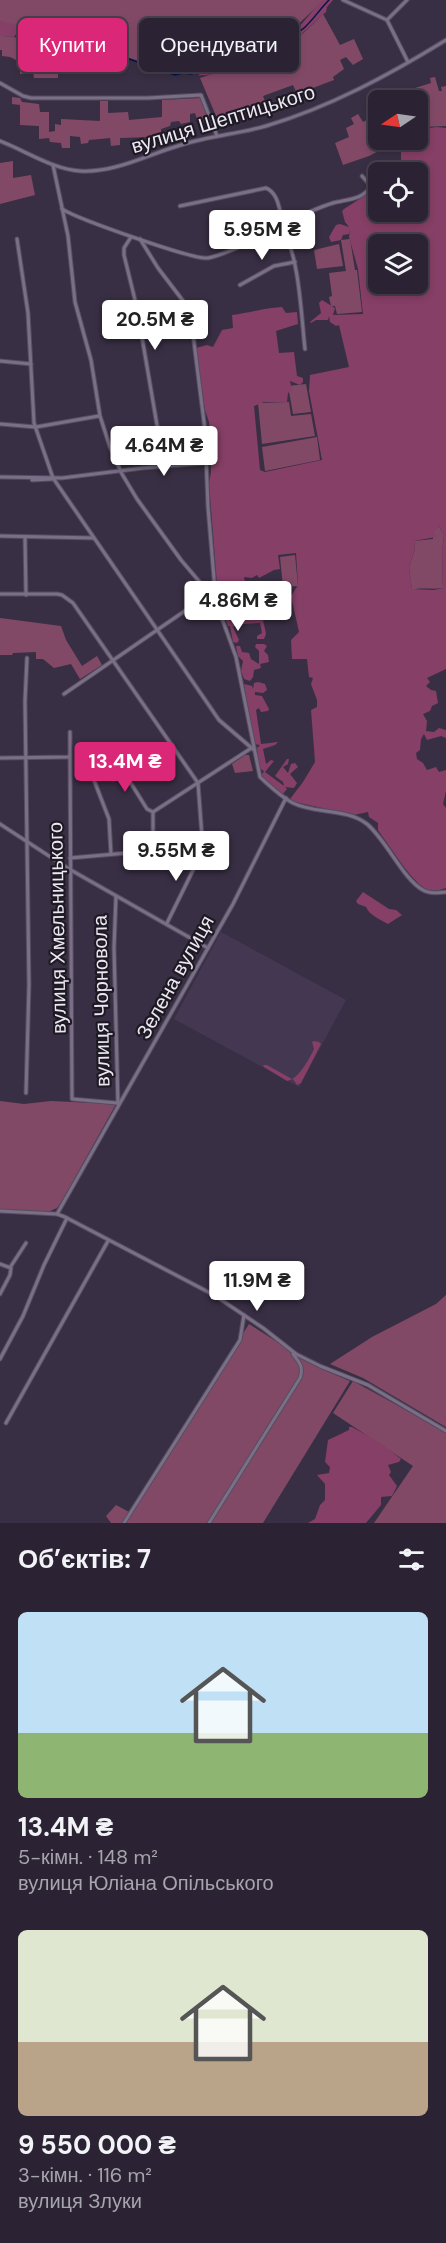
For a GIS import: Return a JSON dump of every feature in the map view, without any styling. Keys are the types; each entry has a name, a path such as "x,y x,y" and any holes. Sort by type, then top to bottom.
{"street":[{"path":"343,0 387,20 408,62"},
{"path":"387,20 407,0"},
{"name":"вулиця Шептицького","path":"0,141 53,165 78,171 95,171 131,162 184,144 265,126 307,112 370,84 446,40"},
{"path":"0,83 31,98 201,95 217,136"},
{"path":"53,165 68,236 75,302 89,349 100,416 120,470 148,515 208,595 216,602"},
{"path":"284,225 330,203 354,199 366,192 371,186 362,176"},
{"path":"180,207 266,188 276,196 284,225 282,232"},
{"path":"61,208 131,236 184,254 206,258 282,232"},
{"path":"282,232 287,236 295,262 305,349"},
{"path":"131,236 124,248 124,255 136,308 164,466"},
{"path":"17,239 26,291 36,427 54,478 219,720 252,750"},
{"path":"140,239 153,262 190,310 205,430 208,507 216,602 236,657 252,750 260,777 294,803 361,819 422,890 446,892"},
{"path":"240,285 274,266 295,262"},
{"path":"0,361 31,364"},
{"path":"0,424 36,427 100,416"},
{"path":"0,478 54,478 206,463"},
{"path":"0,536 94,538"},
{"path":"25,537 26,595"},
{"path":"0,594 57,594 67,598 114,661 198,783 203,850 167,923"},
{"path":"64,694 208,595"},
{"path":"26,1093 29,985 26,841 27,658"},
{"name":"вулиця Хмельницького","path":"70,732 72,1099 118,1104"},
{"path":"153,812 252,750"},
{"path":"112,753 147,809 153,812"},
{"path":"0,758 70,756"},
{"path":"92,775 109,819 111,854"},
{"name":"Зелена вулиця","path":"57,1214 233,904 286,798"},
{"path":"70,858 146,852 152,849 153,812"},
{"path":"0,824 69,869 208,948"},
{"name":"вулиця Чорновола","path":"116,896 114,959 118,1104"},
{"path":"0,1211 57,1214 67,1218 214,1295 291,1352 368,1385 446,1431"},
{"path":"0,1359 23,1316 67,1218"},
{"path":"6,1423 108,1241"},
{"path":"0,1294 10,1275 10,1267 26,1243"},
{"path":"0,1264 10,1267"},
{"path":"124,1523 240,1340 244,1315"},
{"path":"209,1523 300,1378 301,1366 291,1352"}],"shaded area":[{"path":"0,0 324,0 299,23 299,18 139,18 139,61 127,57 127,18 18,18 18,29 0,27"},
{"path":"322,0 333,0 326,12 299,36 299,27"},
{"path":"323,14 340,45 354,39 363,59 353,65 346,57 340,60 344,69 333,77 334,80 297,94 293,85 263,96 265,101 233,113 234,118 219,123 200,78 219,72 299,72 299,36"},
{"path":"0,21 18,26 18,32 14,37 0,36"},
{"path":"0,31 3,36 18,38 18,61 2,56 2,50 0,50"},
{"path":"33,72 58,72 58,78 34,78"},
{"path":"199,72 226,72 204,75 196,75"},
{"path":"435,77 439,91 442,91 441,87 446,86 446,126 428,127 428,90 415,90 415,88 431,83 430,78"},
{"path":"12,97 20,98 22,102 39,104 40,112 49,112 49,132 55,131 55,124 61,125 61,119 100,121 100,101 108,101 108,113 128,112 129,120 162,117 162,100 200,98 209,122 199,125 195,113 190,114 190,122 181,124 179,121 171,122 170,126 161,129 161,136 151,140 150,137 120,138 120,145 111,146 110,138 89,140 88,143 81,144 80,137 70,136 70,148 62,148 61,143 50,142 49,138 39,139 39,126 20,125 20,105 12,104"},
{"path":"358,114 363,122 367,120 367,117 368,150 381,150 343,165 335,143 349,137 346,128 354,124 351,118"},
{"path":"428,128 446,128 446,669 427,678 430,682 426,686 436,691 438,703 423,714 427,721 426,731 434,732 439,728 446,730 446,738 441,736 427,740 424,734 420,750 416,753 417,759 427,770 436,767 439,772 446,770 446,791 443,804 446,808 446,888 435,891 428,890 409,874 378,830 378,823 369,817 368,812 354,815 290,799 315,762 311,710 317,707 311,684 313,678 309,677 307,659 292,659 291,640 299,632 291,596 298,585 296,553 278,555 280,569 259,578 257,575 252,578 244,577 251,616 262,615 266,634 264,639 257,639 257,636 262,633 260,623 243,624 242,621 233,627 239,640 237,643 233,642 230,626 228,626 218,597 209,483 211,472 209,422 205,410 196,348 207,345 213,347 222,330 233,328 232,315 282,307 286,313 297,312 298,324 276,331 279,353 294,352 297,376 303,378 303,382 300,385 290,381 292,390 288,393 287,402 264,402 254,406 260,470 265,472 322,460 309,391 310,375 349,367 339,325 336,326 330,322 329,316 328,320 310,322 321,313 319,303 322,300 335,308 333,315 363,314 358,269 349,237 350,229 349,234 343,235 341,240 331,242 329,237 336,225 349,227 342,211 368,193 368,222 428,222 428,162 402,162 401,150 428,150","holes":["439,526 444,535 443,588 412,589 409,567 415,549 414,541 436,537 434,531"]},
{"path":"13,161 13,178 31,175 35,195 0,204 0,163"},
{"path":"350,239 355,270 357,270 362,312 337,314 335,306 331,306 329,297 332,296 329,273 346,271 341,240"},
{"path":"339,244 343,266 317,269 314,250"},
{"path":"306,384 311,412 293,414 288,386"},
{"path":"289,402 291,416 311,414 315,436 262,444 258,403"},
{"path":"317,437 320,460 265,471 262,447"},
{"path":"439,526 444,535 443,588 412,590 409,567 415,549 414,541 433,539 433,531"},
{"path":"295,555 298,586 283,587 280,557"},
{"path":"0,618 61,626 66,640 82,666 97,656 102,665 80,679 71,664 54,668 43,659 36,659 36,652 0,655"},
{"path":"256,644 267,646 264,651 268,655 269,662 260,664 261,668 254,670 250,681 244,679 241,671 243,661 238,656 236,646 240,646 242,652 249,653 251,659 259,664 259,651 255,647"},
{"path":"254,683 265,684 267,690 263,693 255,692 255,695 262,696 269,709 261,712 259,708 256,710 261,744 278,742 263,749 266,764 271,760 274,761 265,772 284,786 283,782 275,776 287,759 289,759 288,764 283,767 288,773 291,764 295,763 298,767 290,774 297,783 294,788 285,787 287,789 283,794 261,776 264,771 259,768 257,748 260,745 254,744 252,738 244,684 252,686 253,689"},
{"path":"245,755 249,755 253,771 235,773 232,764"},
{"path":"363,892 402,915 388,924 379,919 356,901"},
{"path":"221,932 346,1000 299,1087 174,1019"},
{"path":"312,1042 321,1044 301,1083 297,1085 293,1079 287,1081 263,1065 292,1079 299,1073 314,1049"},
{"path":"0,1101 24,1104 51,1101 116,1104 57,1208 48,1212 0,1209"},
{"path":"446,1295 446,1427 363,1378 330,1364 372,1337 436,1304"},
{"path":"249,1324 317,1367 350,1381 263,1523 111,1523 106,1516 116,1505 131,1513"},
{"path":"353,1381 446,1432 446,1523 374,1523 413,1466 333,1413"},
{"path":"349,1427 379,1442 401,1459 399,1462 388,1465 391,1472 389,1475 397,1486 392,1496 381,1497 381,1505 366,1523 308,1523 315,1519 320,1505 325,1500 325,1484 317,1475 329,1473 330,1467 325,1462 328,1440 349,1430"}],"waterway":[{"path":"197,74 239,62 280,45 304,28 329,0"},
{"path":"127,58 175,75 192,74"}]}
